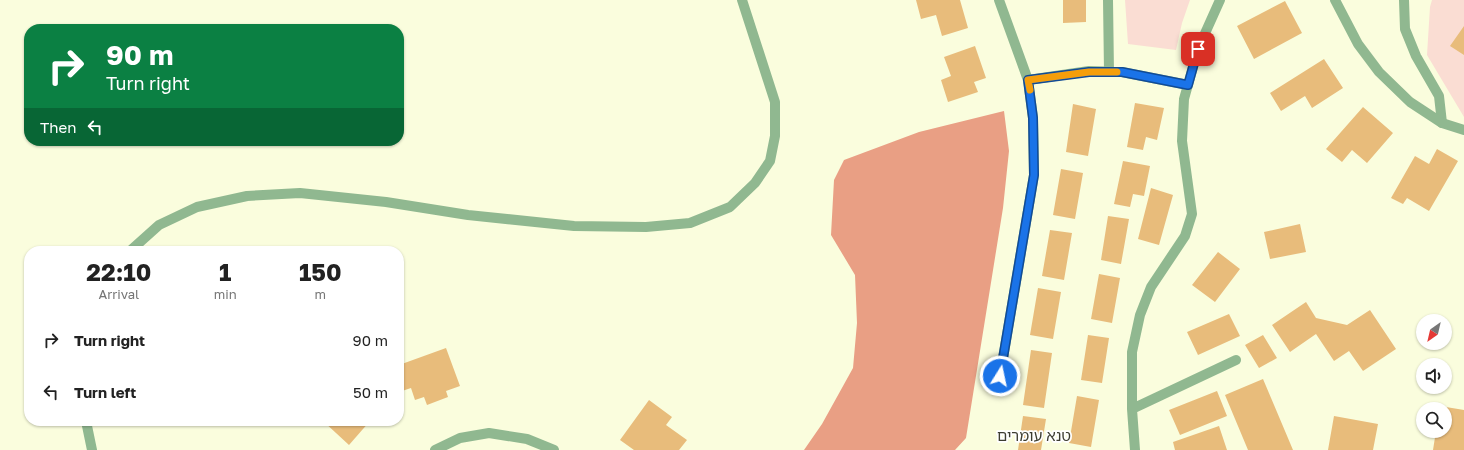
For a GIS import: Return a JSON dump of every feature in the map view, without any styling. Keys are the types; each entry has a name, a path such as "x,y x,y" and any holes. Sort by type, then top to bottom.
{"street":[{"path":"136,246 159,225 197,208 247,196 300,193 386,202 468,215 574,226 646,228 690,223 730,207 755,183 770,161 775,136 775,102 742,0"},
{"path":"999,0 1028,80 1033,118 1034,175 1000,376"},
{"path":"1108,0 1109,72"},
{"path":"1135,450 1132,409 1132,352 1140,315 1151,287 1185,236 1192,214 1182,142 1184,98 1198,49 1220,0"},
{"path":"1335,0 1358,44 1379,72 1410,102 1442,123 1464,130"},
{"path":"1404,0 1405,29 1416,56 1440,96 1442,123"},
{"path":"1028,80 1089,72 1122,72 1188,85"},
{"path":"1132,409 1236,360"},
{"path":"87,426 92,450"},
{"path":"434,450 460,438 489,433 527,439 554,450"}],"shaded area":[{"path":"1125,0 1190,0 1182,23 1176,50 1128,44"},
{"path":"1432,0 1464,0 1464,117 1427,55 1430,7"},
{"path":"1004,111 1009,151 1003,208 966,438 955,450 804,450 822,424 853,368 857,323 855,275 831,235 834,180 844,160 919,132"}],"building":[{"path":"916,0 960,0 968,28 942,36 936,15 921,19"},
{"path":"1063,0 1086,0 1086,22 1063,23"},
{"path":"1285,1 1302,33 1254,59 1237,26"},
{"path":"1464,26 1464,55 1450,46"},
{"path":"975,46 986,78 974,82 978,92 948,102 941,80 951,76 944,57"},
{"path":"1324,59 1343,88 1312,108 1305,96 1281,111 1270,93"},
{"path":"1135,103 1164,108 1157,140 1146,137 1143,150 1127,147"},
{"path":"1073,104 1096,109 1088,156 1066,152"},
{"path":"1363,107 1393,133 1367,163 1352,150 1342,162 1326,149"},
{"path":"1437,149 1458,161 1429,211 1407,198 1403,204 1391,198 1415,156 1429,164"},
{"path":"1123,161 1150,166 1144,196 1133,194 1130,207 1114,204"},
{"path":"1061,169 1083,173 1075,219 1053,215"},
{"path":"1151,188 1173,195 1159,245 1138,239"},
{"path":"1108,216 1129,219 1121,264 1101,260"},
{"path":"1300,224 1306,252 1270,259 1264,232"},
{"path":"1050,230 1072,233 1064,280 1042,276"},
{"path":"1218,252 1240,269 1215,302 1192,285"},
{"path":"1099,274 1120,278 1112,323 1091,319"},
{"path":"1038,288 1061,292 1053,339 1030,335"},
{"path":"1306,302 1316,318 1347,325 1370,310 1396,349 1363,371 1349,351 1334,361 1316,334 1290,352 1272,325"},
{"path":"1229,314 1240,336 1198,355 1187,332"},
{"path":"1088,335 1109,338 1102,383 1081,380"},
{"path":"1263,335 1277,358 1259,368 1245,345"},
{"path":"446,348 460,386 446,391 448,397 427,405 424,397 415,400 411,388 404,390 404,363"},
{"path":"1031,350 1052,353 1044,408 1023,405"},
{"path":"1263,379 1293,450 1248,450 1225,395"},
{"path":"1217,391 1227,416 1180,435 1169,410"},
{"path":"1077,396 1099,400 1091,447 1069,443"},
{"path":"649,400 672,417 666,425 687,440 679,450 634,450 620,440"},
{"path":"1452,408 1464,410 1464,450 1433,450 1435,438 1452,438"},
{"path":"1023,416 1046,419 1041,450 1018,450"},
{"path":"1334,416 1378,424 1373,450 1328,450"},
{"path":"328,426 366,426 349,445"},
{"path":"1219,426 1227,450 1175,450 1173,442"}],"slow traffic":[{"path":"1030,90 1028,80 1089,72 1117,72"}],"district":[{"name":"טנא עומרים","path":"1034,436"}],"route":[{"path":"1000,376 1034,175 1033,118 1028,80 1089,72 1122,72 1188,85 1198,49"}]}
